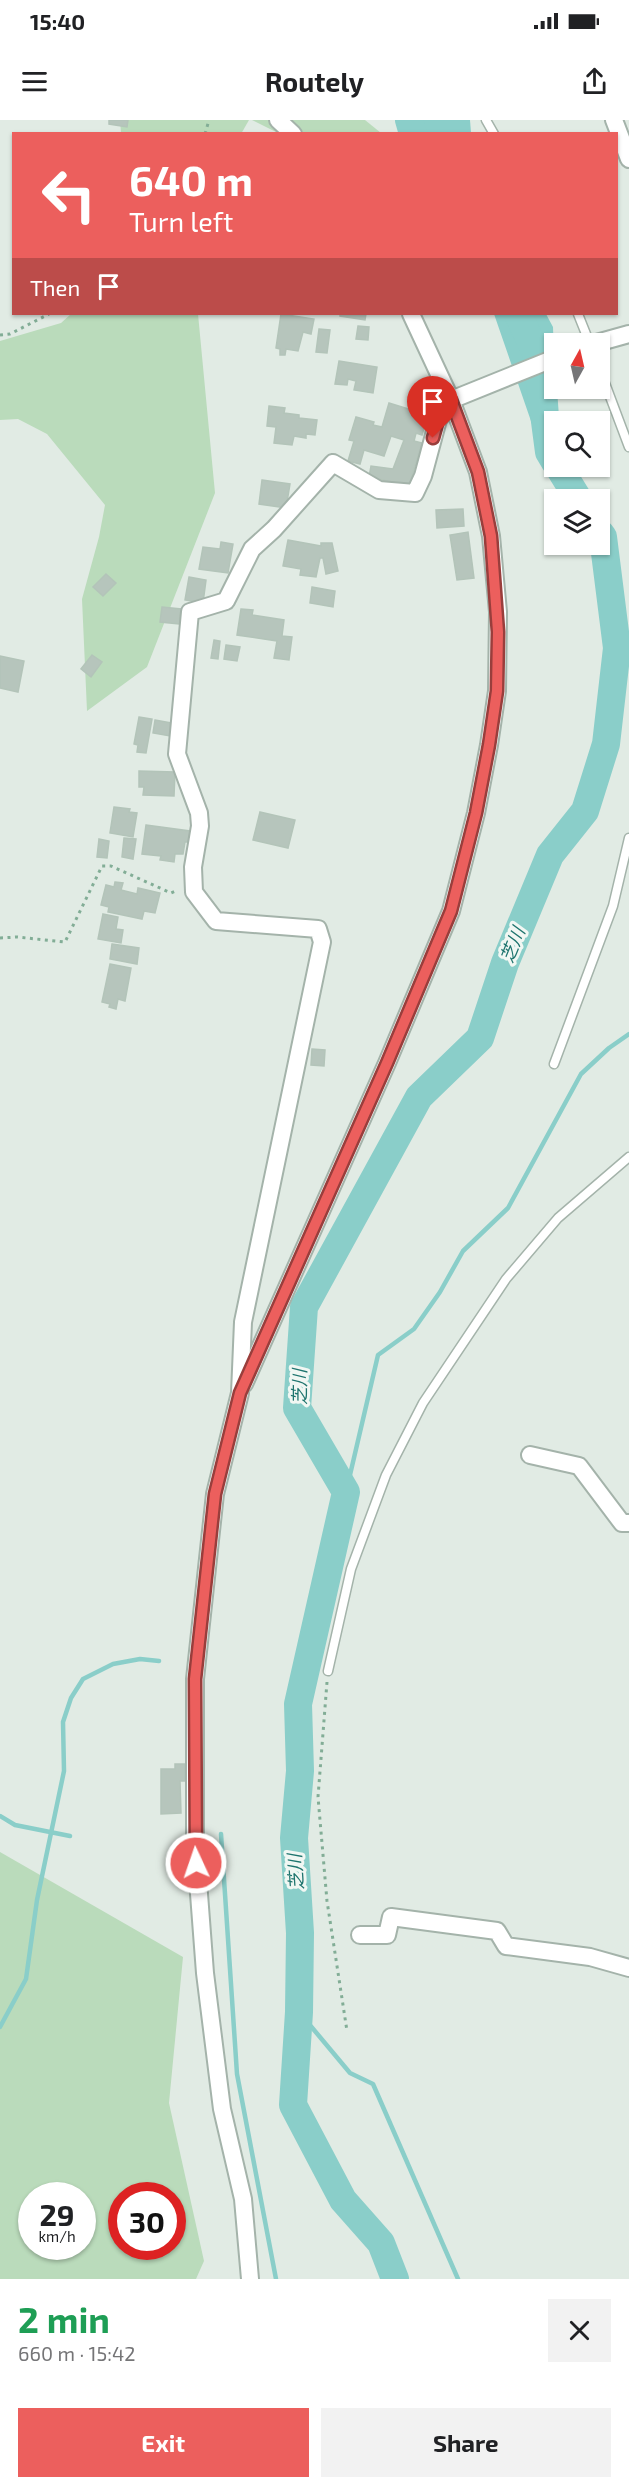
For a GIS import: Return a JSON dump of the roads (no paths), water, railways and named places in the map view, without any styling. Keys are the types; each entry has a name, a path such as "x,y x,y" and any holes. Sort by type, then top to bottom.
{"street":[{"path":"278,120 291,132"},
{"path":"614,120 629,159"},
{"path":"250,2279 243,2199 220,2097 205,1973 195,1841 195,1679 215,1494 240,1393 423,981 451,911 476,813 497,691 498,612 491,536 478,472 451,400 411,315"},
{"path":"610,339 629,333"},
{"path":"240,1393 243,1322 322,942 318,929 216,921 194,892 193,867 200,826 199,813 177,754 190,612 226,601 252,549 274,529 333,463 379,490 415,493 423,476 438,420 451,400 544,362"},
{"path":"530,1455 579,1466 622,1523 629,1523"},
{"path":"360,1935 387,1935 391,1917 497,1931 506,1946 590,1957 629,1968"}],"lane":[{"path":"578,315 587,333"},
{"path":"610,397 629,447"},
{"path":"554,1064 613,906 629,838"},
{"path":"328,1671 351,1569 386,1475 423,1403 506,1279 558,1218 629,1157"}],"water":[{"path":"411,120 470,120 471,132 417,132"},
{"path":"494,315 547,315 553,327 553,333 544,333 544,399 558,399 559,411 544,411 544,421 532,424"}],"waterway":[{"name":"芝川","path":"409,120 412,132"},
{"name":"芝川","path":"518,315 536,353 544,414"},
{"name":"芝川","path":"565,477 572,489"},
{"name":"芝川","path":"395,2279 381,2243 343,2200 293,2105 299,2012 300,1933 294,1838 300,1771 298,1704 346,1492 297,1408 304,1307 419,1097 480,1038 505,963 550,855 585,811 606,744 617,648 605,555"},
{"path":"346,1492 378,1355 414,1329 440,1292 463,1251 508,1208 581,1074 609,1048 629,1034"},
{"path":"0,2027 26,1979 37,1900 64,1771 63,1722 71,1698 83,1679 113,1664 140,1659 159,1661"},
{"path":"0,1816 15,1825 70,1836"},
{"path":"221,1834 237,2074 276,2279"},
{"path":"299,2012 350,2073 373,2084 458,2279"}]}
